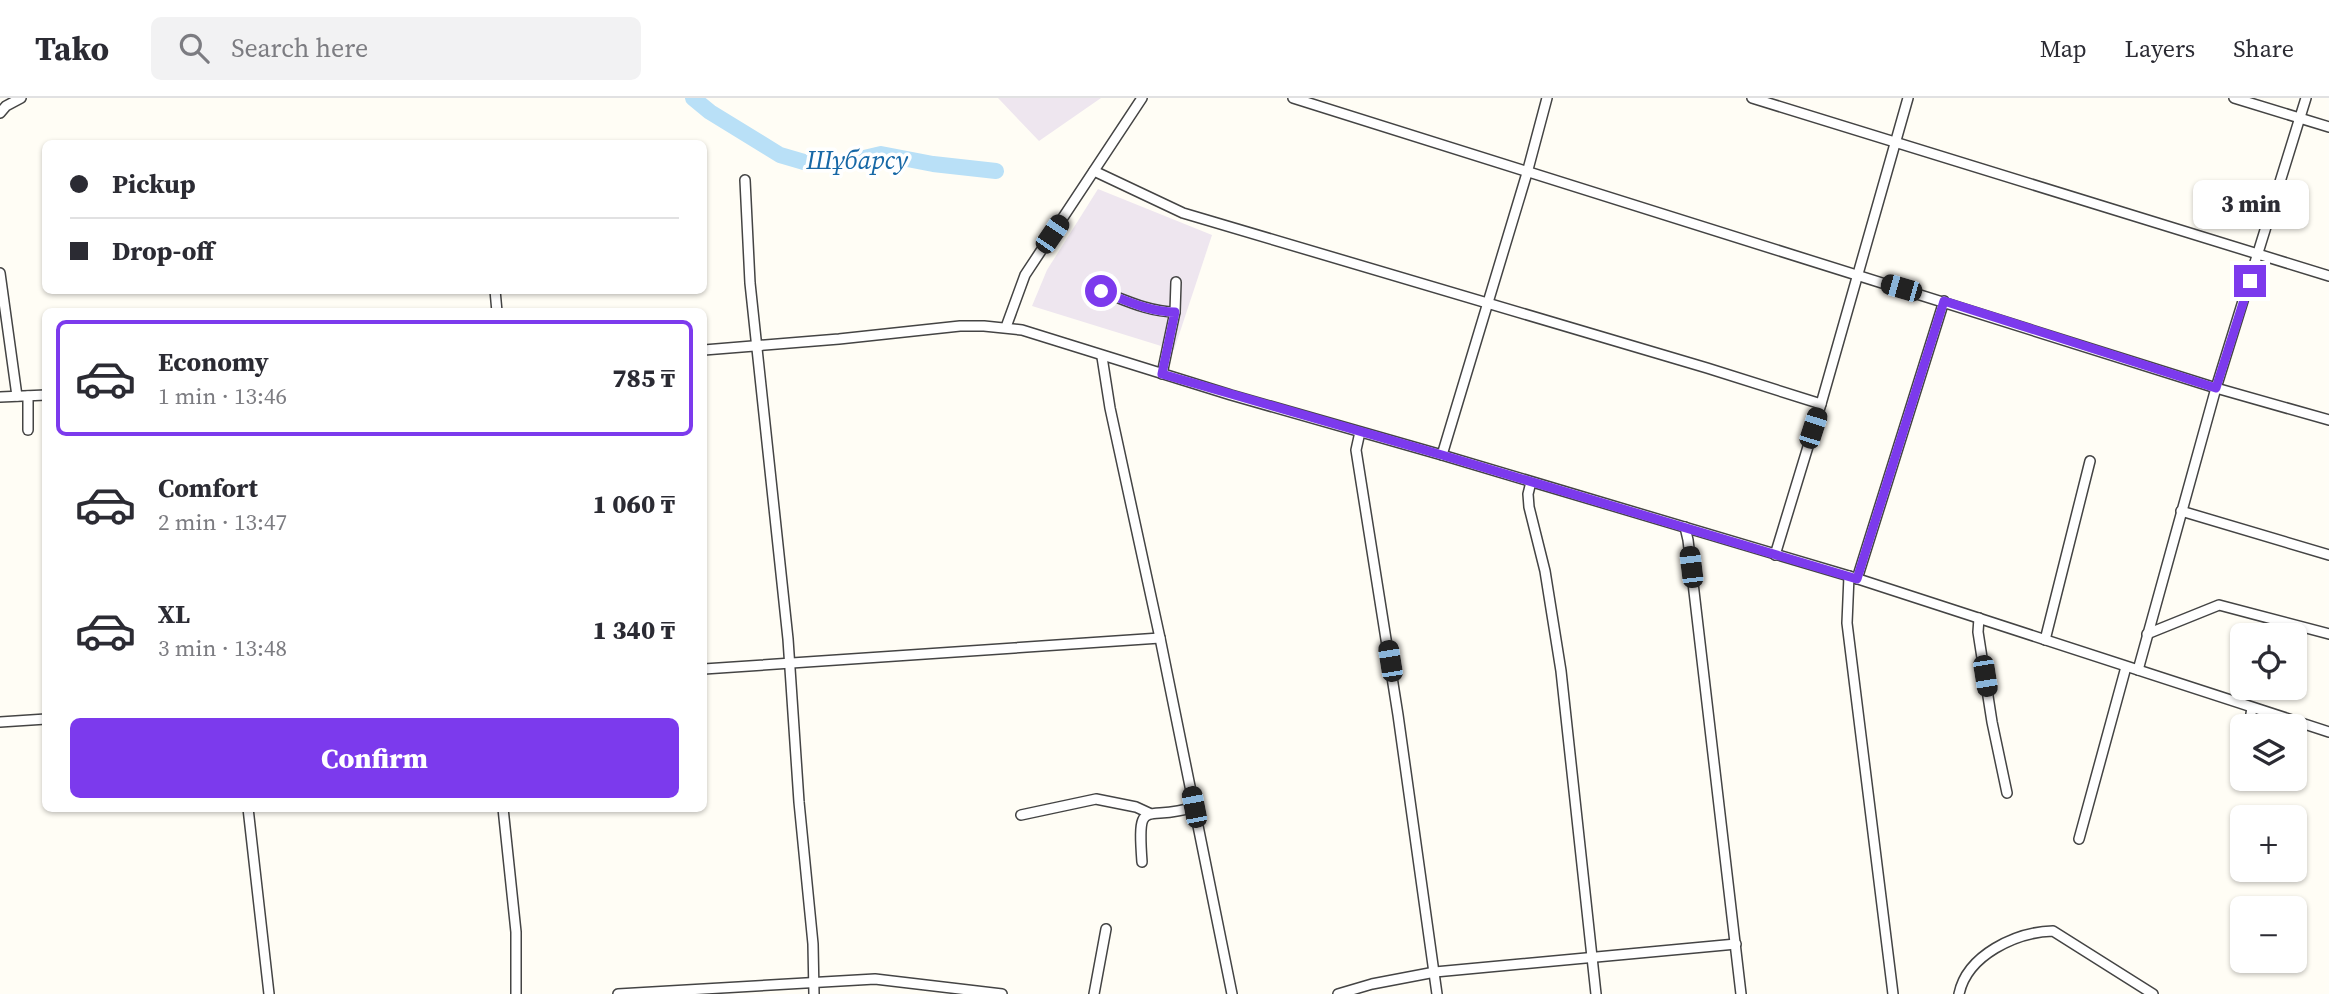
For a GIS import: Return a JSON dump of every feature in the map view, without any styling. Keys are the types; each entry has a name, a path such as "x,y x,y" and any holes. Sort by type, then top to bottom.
{"street":[{"path":"0,113 6,106 21,98"},
{"path":"1006,327 1025,275 1142,98"},
{"path":"1293,98 2216,388 2329,420"},
{"path":"1442,455 1547,98"},
{"path":"1752,98 2329,276"},
{"path":"1774,555 1821,404 1908,98"},
{"path":"2234,98 2329,127"},
{"path":"2137,670 2216,388 2306,98"},
{"path":"1094,171 1184,213 1821,404"},
{"path":"745,180 750,283 788,639 813,944 814,994"},
{"path":"0,273 17,396"},
{"path":"1162,374 1175,312 1176,282"},
{"path":"1101,291 1145,308 1175,312"},
{"path":"1893,994 1847,623 1853,578 1944,301"},
{"path":"707,350 960,326 1006,327 1041,335 1102,357 1853,578 2270,714"},
{"path":"1102,357 1110,408 1160,638 1231,994"},
{"path":"0,397 42,395"},
{"path":"28,396 28,430"},
{"path":"1360,432 1356,450 1398,715 1437,994"},
{"path":"2045,640 2091,461"},
{"path":"1531,482 1529,508 1555,623 1596,994"},
{"path":"2181,511 2329,555"},
{"path":"1685,527 1741,994"},
{"path":"2147,635 2219,605 2329,635"},
{"path":"1979,618 1978,632 1992,722 2007,793"},
{"path":"707,670 1160,638"},
{"path":"2079,839 2126,667"},
{"path":"2251,714 2252,708"},
{"path":"0,722 42,719"},
{"path":"2307,725 2329,732"},
{"path":"1021,815 1096,799 1136,807 1149,813 1180,811 1194,807"},
{"path":"248,812 269,994"},
{"path":"503,812 516,932 516,994"},
{"path":"1142,862 1140,826 1149,813"},
{"path":"1094,994 1107,929"},
{"path":"1959,994 1969,973 1997,946 2035,932 2053,931 2153,994"},
{"path":"1338,994 1372,984 1434,972 1736,944"},
{"path":"618,994 875,979 1002,994"}],"shaded area":[{"path":"998,98 1101,98 1039,141"},
{"path":"1098,189 1212,235 1174,350 1032,306 1047,270"}],"waterway":[{"name":"Шұбарсу","path":"693,98 710,112 780,155 804,162 843,163 881,154 933,164 996,171"}],"route":[{"path":"1101,291 1145,308 1175,312 1162,374 1857,579 1944,301 2216,388 2250,281"}]}
